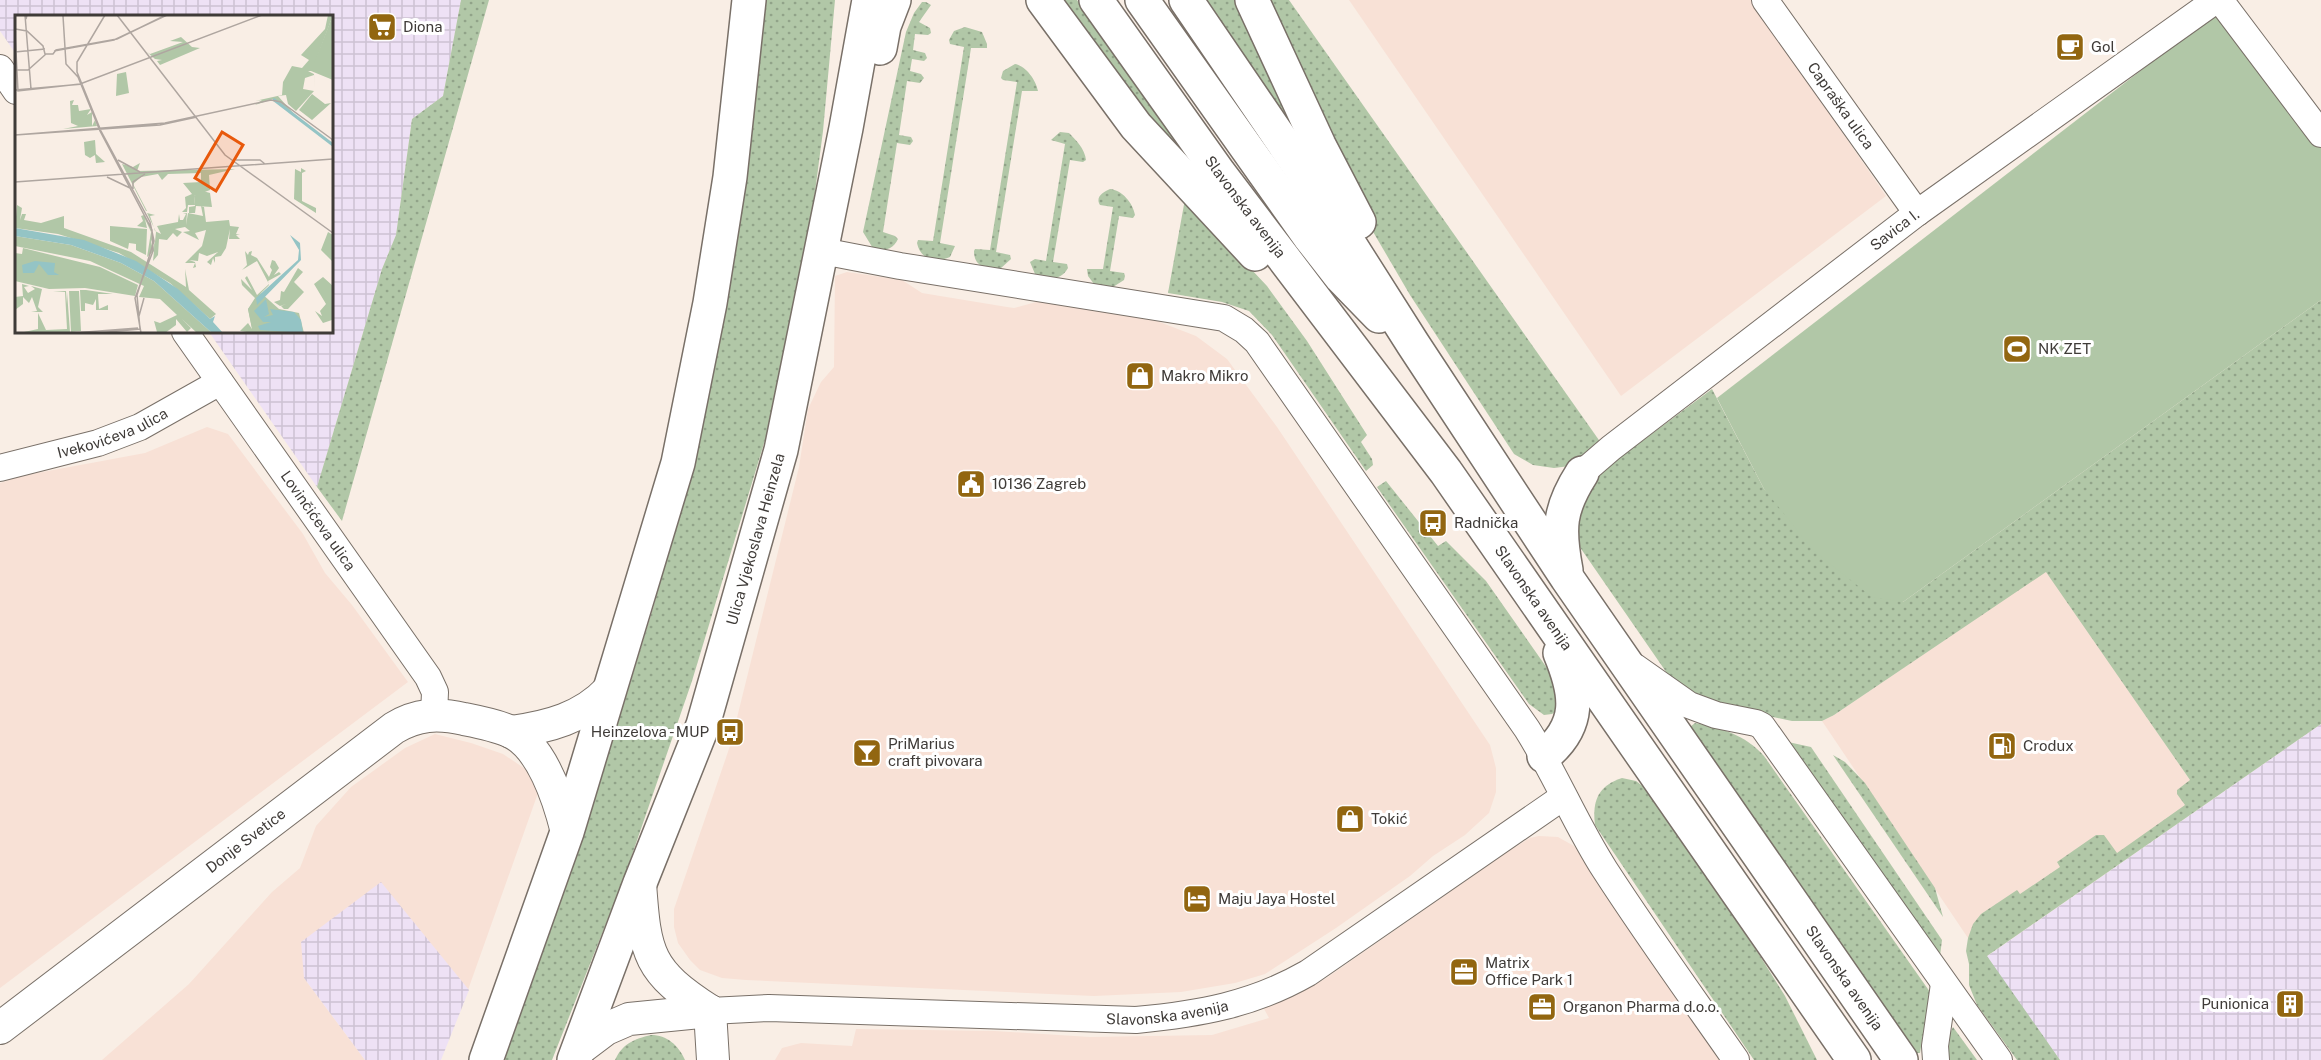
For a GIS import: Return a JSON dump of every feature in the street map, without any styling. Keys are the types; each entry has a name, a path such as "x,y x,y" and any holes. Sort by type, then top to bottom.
{"main road":[{"path":"486,1060 567,832 657,533 682,440 710,303 730,177 749,0"},
{"name":"Ulica Vjekoslava Heinzela","path":"576,1055 640,883 703,725 781,450 822,251 869,0"},
{"path":"846,128 865,104 871,91 884,26 894,0"},
{"path":"1043,0 1106,87 1144,134 1307,311 1360,355"},
{"name":"Slavonska avenija","path":"1096,0 1219,172 1360,355 1446,472 1854,1060"},
{"path":"1142,0 1341,278 1369,307 1413,344"},
{"name":"Slavonska avenija","path":"1186,0 1311,185 1567,578 1901,1060"},
{"path":"1252,0 1334,176 1393,280 1405,311 1413,344"},
{"path":"1567,578 1561,542 1561,523 1569,493 1582,473"},
{"path":"1538,602 1575,697 1566,729 1557,746 1544,756"}],"street":[{"name":"Capraška ulica","path":"1765,0 1917,213"},
{"name":"Savica I.","path":"1582,473 1611,448 1917,213 2218,0 2321,134"},
{"path":"0,68 15,90"},
{"path":"822,251 923,270 1224,318 1244,330 1257,342 1544,756 1563,797 1605,870 1736,1060"},
{"name":"Lovinčićeva ulica","path":"186,333 428,677 435,692 434,715"},
{"name":"Ivekovićeva ulica","path":"0,468 98,443 140,427 220,382"},
{"path":"1621,657 1689,705 1716,715 1762,726 1999,1060"},
{"path":"511,732 536,729 568,719 596,704 609,690"},
{"name":"Donje Svetice","path":"0,1028 394,728 419,716 434,715 460,718 511,732"},
{"path":"511,732 526,744 539,760 556,793 567,832"},
{"name":"Slavonska avenija","path":"710,1011 769,1008 1136,1020 1191,1015 1232,1006 1276,990 1308,973 1563,797"},
{"path":"640,883 643,924 652,958 665,977 682,993 710,1011"},
{"path":"1935,1060 1944,984"},
{"path":"576,1055 606,1029 629,1019 710,1011"},
{"path":"710,1011 712,1060"}],"shaded area":[{"path":"0,0 461,0 443,96 412,119 396,235 382,269 317,487 210,333 333,333 333,15 15,15 15,53 0,31"},
{"path":"1349,0 1751,0 1886,196 1621,396"},
{"path":"847,272 902,280 922,293 1007,307 1014,308 1040,301 1157,321 1196,336 1227,359 1277,427 1490,745 1496,768 1496,792 1489,813 1465,835 1336,928 1265,974 1235,983 1181,992 1094,996 746,980 722,978 700,970 678,943 674,927 674,909 730,746 799,467 808,409 821,382 834,367 835,276"},
{"path":"207,427 228,434 303,534 325,573 352,605 408,682 0,988 0,483 21,476 145,453"},
{"name":"Crodux","path":"2046,571 2201,796 1994,943 1968,938 1822,721"},
{"path":"2321,724 2321,1060 2060,1060 1986,957"},
{"path":"435,734 503,754 530,772 538,793 468,990 381,883 304,978 365,1060 102,1060 189,984 272,892 300,868 316,826 351,787 405,748"},
{"path":"1558,837 1574,846 1720,1060 775,1060 782,1048 801,1043 852,1046 856,1029 995,1031 1090,1037 1212,1035 1269,1018 1263,1007 1278,1003 1325,979 1510,850 1530,838"},
{"path":"381,882 469,990 441,1060 365,1060 304,978 301,942"}],"green space":[{"path":"461,0 489,0 342,521 317,487 382,269 396,235 412,119 443,96"},
{"path":"761,0 835,0 823,131 805,268 768,430 692,681 624,878 552,1060 498,1060 599,785 654,605 696,444"},
{"path":"1060,0 1077,0 1197,167 1192,172"},
{"path":"1203,0 1237,0 1287,112 1286,115 1282,115"},
{"path":"1267,0 1289,0 1601,443 1570,466 1554,468 1533,465 1514,454 1410,295 1358,206"},
{"path":"922,2 931,5 919,22 930,28 931,33 928,35 915,34 913,50 925,53 927,58 924,61 912,59 910,71 921,74 924,78 920,83 907,81 899,135 911,137 913,141 910,145 897,143 883,232 898,239 894,246 888,249 874,250 863,232 906,32 914,13"},
{"name":"NK ZET","path":"2214,14 2321,148 2321,300 1903,602 1872,597 1814,551 1764,489 1717,398"},
{"path":"965,27 982,32 987,48 971,48 940,243 955,246 950,257 934,260 921,253 917,243 918,240 933,241 964,47 950,44 949,40 954,31"},
{"path":"1015,64 1030,74 1038,91 1022,91 996,252 1010,255 1011,259 1000,269 979,264 974,251 975,249 990,250 1017,82 1001,78 1003,71"},
{"path":"1060,132 1069,133 1082,148 1086,160 1083,162 1070,160 1053,262 1067,264 1068,268 1062,275 1049,278 1035,274 1030,262 1035,259 1046,261 1065,144 1051,140"},
{"path":"1110,189 1126,198 1135,215 1133,218 1119,216 1110,271 1124,273 1125,276 1124,280 1113,287 1094,284 1088,276 1087,269 1103,269 1113,207 1100,205 1098,200 1102,193"},
{"path":"1185,199 1267,286 1307,341 1367,435 1361,442 1372,459 1373,465 1366,471 1272,335 1249,311 1222,302 1168,293"},
{"path":"2321,300 2321,724 1987,956 2060,1060 2017,1060 1977,1005 1969,985 1969,964 1966,951 1973,924 1981,914 2017,890 2020,894 2060,867 2057,862 2096,835 2104,835 2117,853 2185,805 2177,794 2177,790 2190,780 2046,572 1834,715 1822,721 1792,721 1717,705 1703,700 1671,679 1573,534 1590,480 1712,389 1764,489 1903,602"},
{"path":"1386,481 1438,546 1446,541 1486,581 1554,678 1560,708 1552,714 1544,715 1529,704 1377,487"},
{"path":"1695,723 1741,737 1764,756 1930,992 1920,1053 1910,1053 1690,727"},
{"path":"1788,742 1811,747 1942,940 1940,956"},
{"path":"1833,755 1845,762 1865,783 1935,888 1943,917"},
{"path":"1622,778 1636,781 1649,791 1785,996 1817,1060 1754,1060 1595,825 1594,816 1598,796 1607,785"},
{"path":"1953,1027 1977,1060 1948,1060 1950,1033"},
{"path":"657,1035 671,1042 685,1060 615,1060 629,1043"}],"place":[{"name":"Diona","path":"382,27"},
{"name":"Gol","path":"2070,47"},
{"name":"NK ZET","path":"2017,349"},
{"name":"Makro Mikro","path":"1140,376"},
{"name":"10136 Zagreb","path":"971,484"},
{"name":"Radnička","path":"1433,523"},
{"name":"Heinzelova - MUP","path":"730,732"},
{"name":"Crodux","path":"2002,746"},
{"name":"PriMarius craft pivovara","path":"867,753"},
{"name":"Tokić","path":"1350,819"},
{"name":"Maju Jaya Hostel","path":"1197,899"},
{"name":"Matrix Office Park 1","path":"1464,972"},
{"name":"Punionica","path":"2290,1004"},
{"name":"Organon Pharma d.o.o.","path":"1542,1007"}]}
